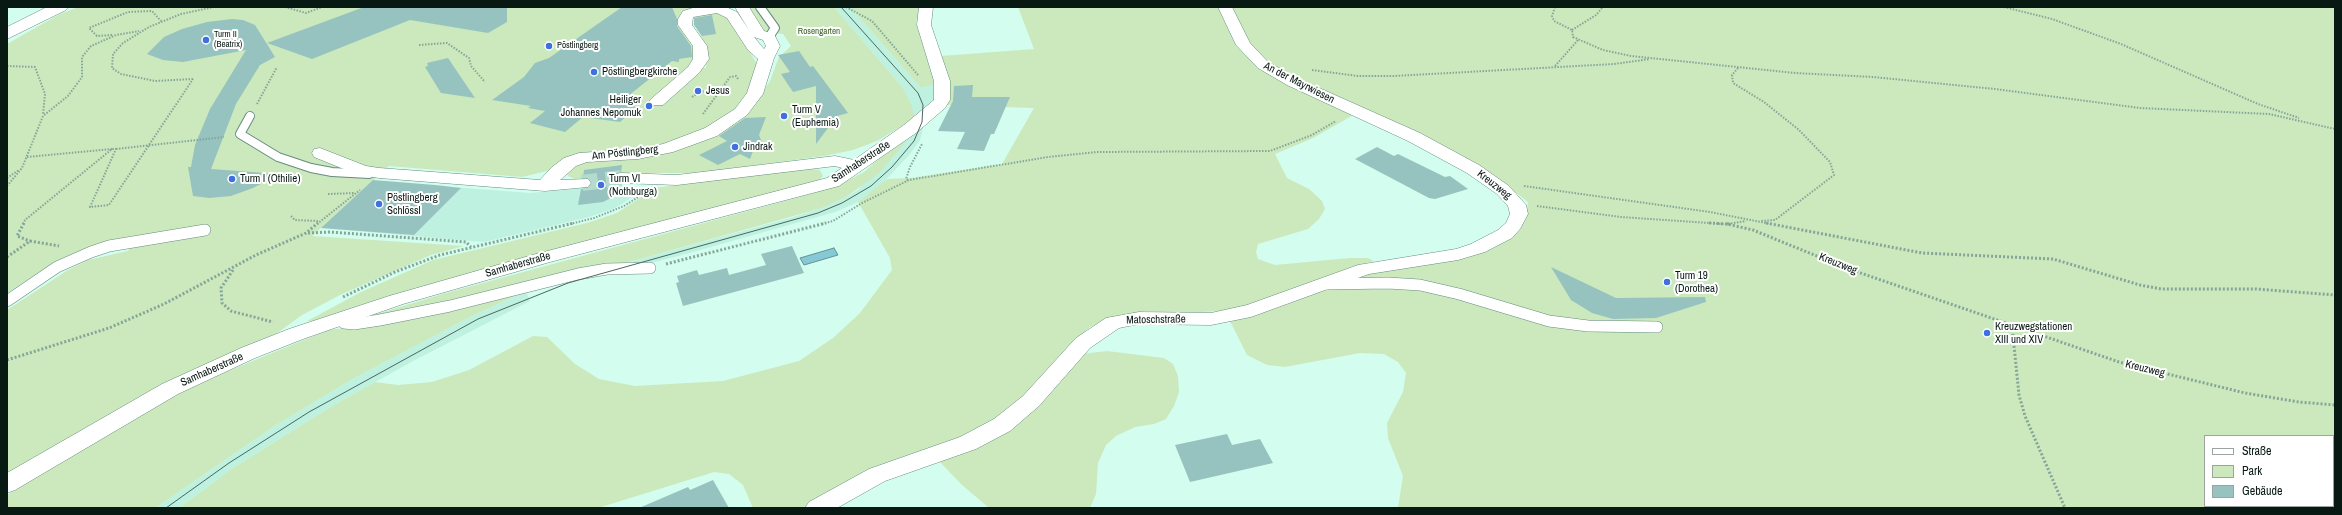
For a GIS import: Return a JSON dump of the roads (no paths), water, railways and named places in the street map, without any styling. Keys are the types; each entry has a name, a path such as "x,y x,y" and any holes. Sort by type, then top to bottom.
{"main road":[{"path":"7,34 60,7"}],"street":[{"path":"742,7 760,34 769,38"},
{"name":"Samhaberstraße","path":"7,484 170,389 241,356 296,334 396,300 543,258 821,186 858,166 938,105 943,94 940,75 924,25 926,7"},
{"name":"An der Mayrwiesen","path":"1225,7 1240,40 1250,54 1262,65 1355,110"},
{"path":"657,102 694,70 702,59 700,46 685,24 685,19 688,14 698,10 719,9 732,15 753,47 766,58"},
{"name":"Am Pöstlingberg","path":"545,186 558,171 570,162 585,157 638,154 667,148 693,140 717,128 741,112 756,94 766,58 773,46 769,38"},
{"name":"Kreuzweg","path":"1355,110 1453,157 1503,190 1517,204"},
{"path":"320,153 362,170 379,173 545,186 582,183"},
{"path":"620,178 653,180 703,177 808,163 835,161 858,166"},
{"name":"Matoschstraße","path":"817,508 877,475 968,443 1002,425 1031,401 1083,343 1096,332 1113,323 1139,318 1221,318 1267,306 1325,283 1376,266 1458,254 1486,245 1505,234 1514,225 1519,214 1517,204"}],"lane":[{"path":"760,7 775,28 769,38"},
{"path":"250,116 240,134 278,157 311,168 358,174 379,173"},
{"path":"7,301 57,267 91,252 124,244 205,230"},
{"path":"340,319 344,323 354,324 380,320 450,306 578,274 607,269 650,268"},
{"path":"1325,283 1420,285 1459,294 1549,321 1588,326 1657,327"}],"water":[{"path":"834,248 838,255 804,265 800,258"}],"tunnel":[{"path":"582,183 621,178"}],"tram line":[{"path":"166,508 229,463 309,412 478,319 568,283 818,213 842,203 871,186 892,167 914,141 922,122 923,105 918,93 841,7"}],"place":[{"name":"Turm II (Beatrix)","path":"206,40"},
{"name":"Pöstlingberg","path":"549,46"},
{"name":"Pöstlingbergkirche","path":"594,72"},
{"name":"Jesus","path":"698,91"},
{"name":"Heiliger Johannes Nepomuk","path":"649,106"},
{"name":"Turm V (Euphemia)","path":"784,116"},
{"name":"Jindrak","path":"735,147"},
{"name":"Turm I (Othilie)","path":"232,179"},
{"name":"Turm VI (Nothburga)","path":"601,185"},
{"name":"Pöstlingberg Schlössl","path":"379,204"},
{"name":"Turm 19 (Dorothea)","path":"1667,282"},
{"name":"Kreuzwegstationen XIII und XIV","path":"1987,333"}],"park label":[{"name":"Rosengarten","path":"819,32"}]}
